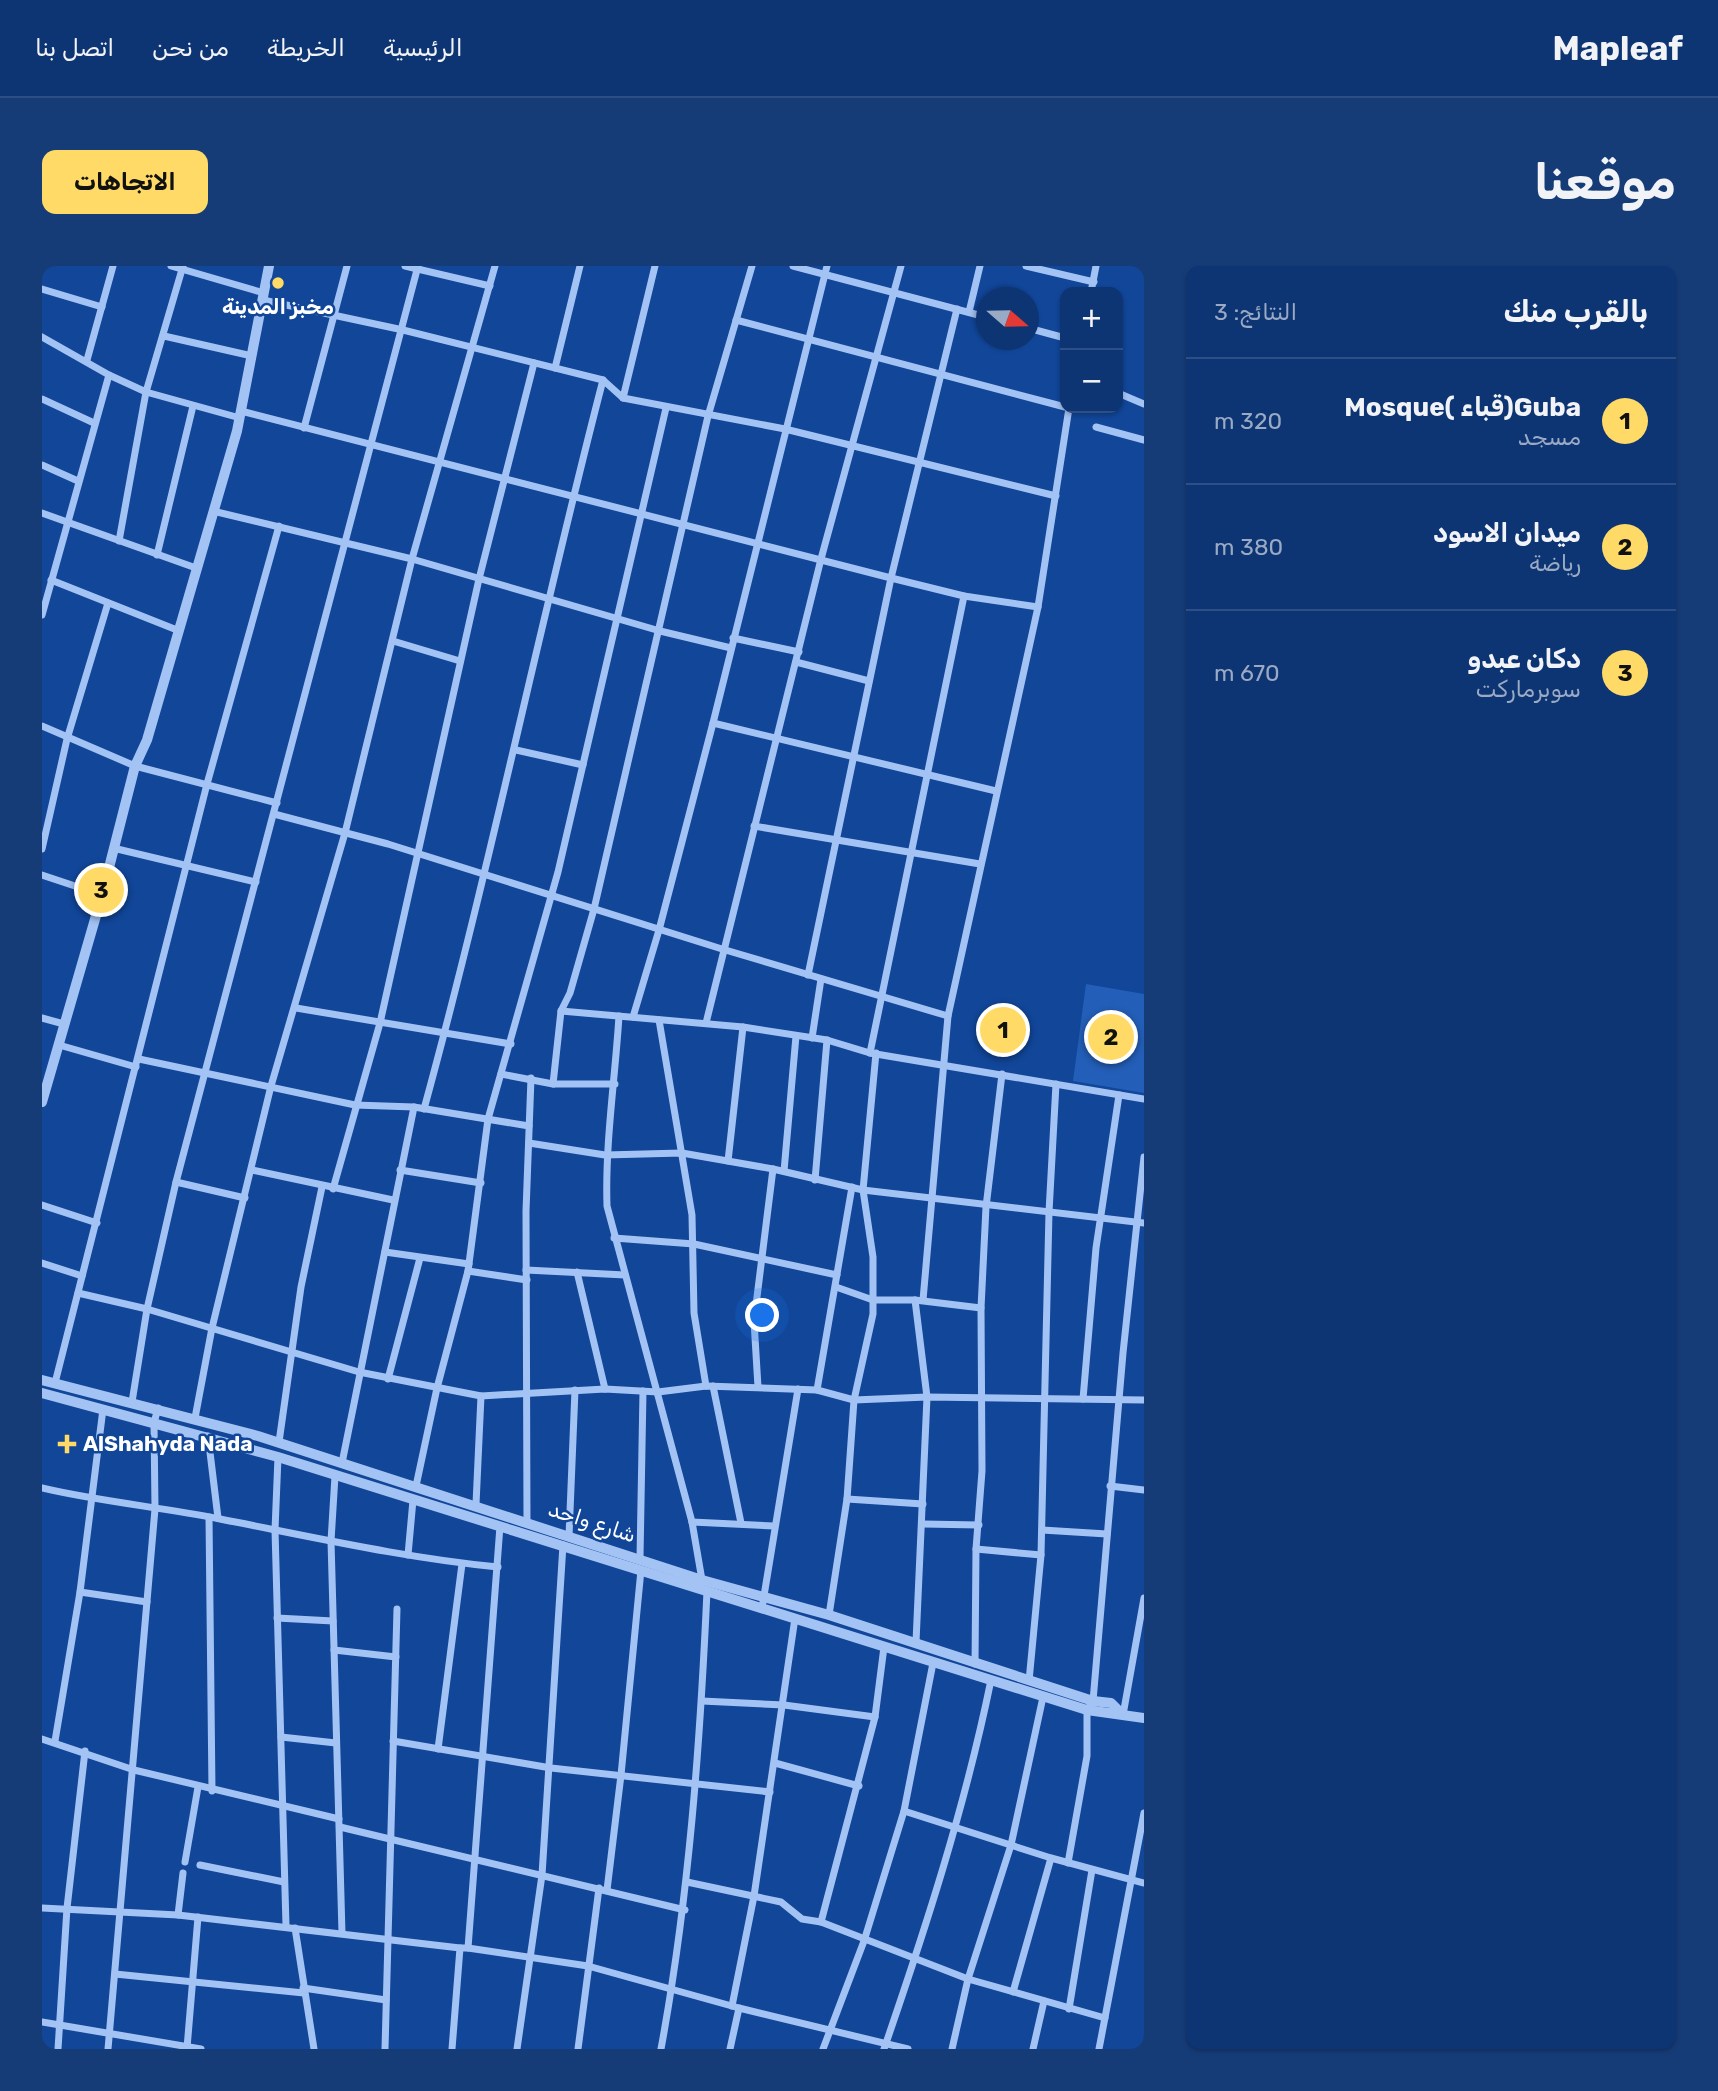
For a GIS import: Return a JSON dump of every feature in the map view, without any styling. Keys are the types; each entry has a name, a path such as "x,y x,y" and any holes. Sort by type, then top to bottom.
{"street":[{"path":"87,360 113,266"},
{"path":"171,266 263,296 334,315 603,380 623,398 785,429 1056,496"},
{"path":"42,1102 102,895 135,766 147,740 240,415 269,266"},
{"path":"304,428 347,266"},
{"path":"405,266 491,286"},
{"path":"195,1418 212,1328 271,1086 345,833 412,559 495,266"},
{"path":"555,368 580,266"},
{"path":"623,398 655,266"},
{"path":"553,1084 562,1011 570,993 594,909 708,416 752,266"},
{"path":"793,266 826,270 976,314"},
{"path":"706,1023 821,559 901,266"},
{"path":"969,312 980,266"},
{"path":"1026,266 1094,282"},
{"path":"1092,287 1096,266"},
{"path":"119,541 146,392 183,268"},
{"path":"132,1402 147,1308 176,1182 418,268"},
{"path":"633,1017 659,930 713,723 826,270"},
{"path":"42,289 102,307"},
{"path":"808,975 891,578 957,309"},
{"path":"736,320 1060,406"},
{"path":"1039,331 1060,337"},
{"path":"164,336 252,356"},
{"path":"42,337 87,360 109,375 146,392 193,406 304,428 372,447 439,461 964,596 1038,607"},
{"path":"333,1189 380,1023 479,579 534,363"},
{"path":"42,615 109,375"},
{"path":"424,1109 516,750 548,598 603,380"},
{"path":"1123,395 1144,404"},
{"path":"42,399 94,423"},
{"path":"157,555 193,406"},
{"path":"416,1486 437,1388 469,1268 488,1119 552,896 666,408"},
{"path":"916,1642 927,1397 919,1300 942,1064 948,1016 1038,607 1067,413"},
{"path":"1096,427 1144,440"},
{"path":"42,465 78,481"},
{"path":"213,511 412,559 660,631 731,648"},
{"path":"42,513 196,568"},
{"path":"55,1383 207,784 279,526"},
{"path":"51,580 177,630"},
{"path":"830,1615 847,1499 854,1400 873,1300 873,1257 863,1190 873,1053 909,853 964,596"},
{"path":"42,849 67,739 108,603"},
{"path":"733,638 799,652"},
{"path":"393,641 460,661"},
{"path":"796,662 869,681"},
{"path":"713,723 996,791"},
{"path":"42,726 135,766 277,803"},
{"path":"516,750 583,765"},
{"path":"274,814 417,853 722,950 948,1016"},
{"path":"754,826 980,864"},
{"path":"114,848 256,882"},
{"path":"42,875 102,895"},
{"path":"812,1038 821,979"},
{"path":"296,1008 511,1045"},
{"path":"562,1011 743,1027 827,1040 873,1053 1144,1099"},
{"path":"619,1016 615,1084 606,1155 607,1206 692,1522 702,1580"},
{"path":"42,1018 64,1024"},
{"path":"659,1020 682,1153 694,1244 694,1313 741,1522"},
{"path":"728,1161 743,1027"},
{"path":"785,1171 796,1036"},
{"path":"815,1180 827,1040"},
{"path":"59,1045 136,1067"},
{"path":"139,1059 204,1075 271,1086 355,1105 414,1107 529,1126"},
{"path":"501,1074 553,1084 615,1084"},
{"path":"975,1664 976,1549 983,1399 981,1308 986,1207 1002,1074"},
{"path":"527,1522 526,1270 531,1078"},
{"path":"1029,1681 1041,1555 1047,1398 1049,1212 1056,1084"},
{"path":"1083,1399 1101,1217 1119,1095"},
{"path":"342,1462 414,1107"},
{"path":"529,1143 606,1155 682,1153 785,1171 863,1190 986,1207 1141,1223"},
{"path":"1068,1863 1087,1756 1119,1400 1141,1223 1144,1157"},
{"path":"758,1387 754,1321 772,1169"},
{"path":"252,1170 393,1200"},
{"path":"400,1170 481,1183"},
{"path":"176,1182 245,1198"},
{"path":"279,1442 290,1351 322,1187"},
{"path":"817,1390 852,1187"},
{"path":"42,1205 97,1223"},
{"path":"614,1238 694,1244 837,1275"},
{"path":"385,1252 527,1280"},
{"path":"388,1379 420,1258"},
{"path":"42,1263 82,1276"},
{"path":"526,1270 625,1275"},
{"path":"577,1272 605,1389"},
{"path":"835,1287 873,1300 919,1300 981,1308"},
{"path":"78,1293 147,1308 359,1373 481,1396 605,1389 657,1392 710,1386 817,1390 854,1400 927,1397 1144,1400"},
{"name":"شارع واحد","path":"42,1380 158,1408 279,1442 640,1558 763,1603 795,1618 933,1663 1043,1697 1090,1706 1111,1703 1123,1715 1144,1718"},
{"path":"763,1603 798,1389"},
{"path":"569,1536 575,1390"},
{"path":"640,1558 643,1391"},
{"name":"شارع واحد","path":"42,1393 208,1436 707,1591 830,1615 1029,1681 1090,1706"},
{"path":"476,1504 481,1396"},
{"path":"108,2049 155,1509 154,1423 158,1408"},
{"path":"55,1741 80,1592 103,1409"},
{"path":"208,1436 213,1518 212,1791"},
{"path":"278,1457 275,1530 286,1926"},
{"path":"335,1476 331,1541 342,1934"},
{"path":"1111,1486 1144,1490"},
{"path":"42,1488 93,1500 213,1518 408,1555 498,1567"},
{"path":"444,1510 450,1496"},
{"path":"847,1499 923,1504"},
{"path":"408,1555 413,1500"},
{"path":"692,1522 741,1522 774,1526"},
{"path":"923,1524 979,1525"},
{"path":"452,2049 475,1858 500,1526"},
{"path":"1042,1530 1107,1534"},
{"path":"516,2049 542,1875 551,1769 563,1545"},
{"path":"976,1549 1041,1555"},
{"path":"438,1749 462,1564"},
{"path":"578,2049 588,1966 621,1775 641,1570"},
{"path":"661,2049 685,1910 702,1701 707,1591"},
{"path":"80,1592 147,1602"},
{"path":"1123,1715 1144,1598"},
{"path":"385,2049 397,1609"},
{"path":"277,1618 333,1621"},
{"path":"730,2049 795,1618"},
{"path":"821,1922 859,1786 875,1717 884,1647"},
{"path":"334,1650 396,1657"},
{"path":"823,2049 864,1941 904,1811 933,1663"},
{"path":"885,2046 956,1829 991,1680"},
{"path":"952,2049 968,1979 1011,1845 1043,1697"},
{"path":"702,1701 784,1705 875,1717"},
{"path":"281,1737 336,1743"},
{"path":"42,1739 85,1751 134,1770 282,1807 390,1839 685,1910"},
{"path":"393,1741 551,1769 770,1792"},
{"path":"58,2049 67,1908 85,1751"},
{"path":"775,1763 859,1786"},
{"path":"185,1862 198,1787"},
{"path":"904,1811 1051,1858 1144,1883"},
{"path":"1098,2049 1144,1813"},
{"path":"1013,1992 1051,1858"},
{"path":"200,1865 284,1882"},
{"path":"1069,2009 1091,1870"},
{"path":"178,1915 183,1873"},
{"path":"687,1882 781,1902 802,1919 821,1922 864,1941 968,1979 1105,2018"},
{"path":"42,1908 178,1915 532,1956 588,1966 672,1987 736,2007 829,2028 885,2046 908,2049"},
{"path":"187,2048 198,1917"},
{"path":"295,1928 314,2049"},
{"path":"115,1974 193,1984 303,1990 386,2000"},
{"path":"1033,2049 1044,2001"},
{"path":"42,2022 201,2049"}],"shaded area":[{"path":"1086,984 1144,994 1144,1093 1073,1081"}],"place":[{"name":"مخبز المدينة","path":"278,283"},
{"name":"دكان عبدو","path":"101,890"},
{"name":"Guba(قباء )Mosque","path":"1003,1030"},
{"name":"ميدان الاسود","path":"1111,1037"},
{"name":"AlShahyda Nada","path":"67,1444"}]}
